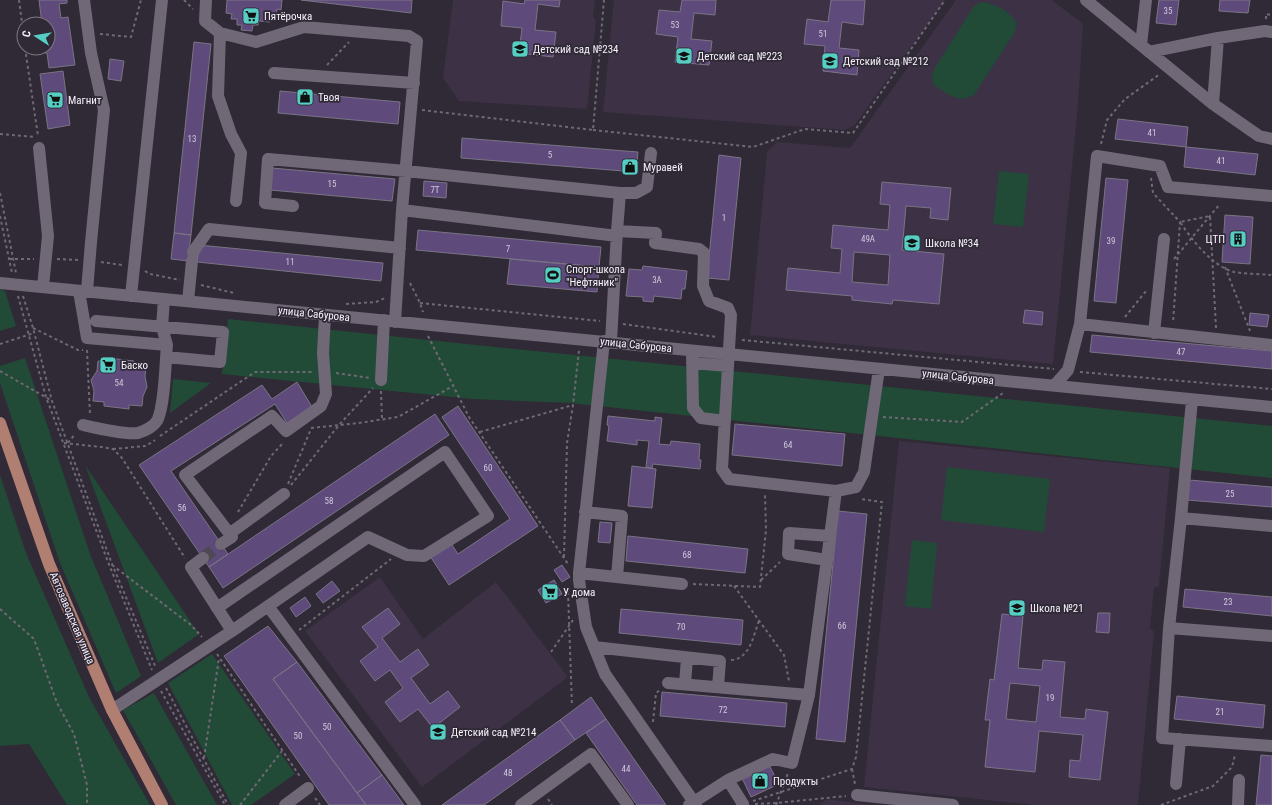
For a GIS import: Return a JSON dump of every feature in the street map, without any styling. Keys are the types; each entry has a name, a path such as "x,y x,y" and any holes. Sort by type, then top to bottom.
{"main road":[{"name":"Автозаводская улица","path":"0,423 49,564 112,710 162,805"}],"street":[{"path":"84,0 91,53 104,110 89,260 83,291 87,344 167,351 220,362 223,332 96,321"},
{"path":"131,296 162,0"},
{"path":"206,0 205,21 220,33 256,42 304,27 409,36 417,41 402,210 397,292 390,321 381,380"},
{"path":"1086,0 1213,104 1259,136 1272,139"},
{"path":"1145,49 1146,0"},
{"path":"1145,49 1265,31 1272,32"},
{"path":"220,33 218,96 231,134 241,153 236,201"},
{"path":"1213,104 1218,38"},
{"path":"274,72 414,83"},
{"path":"39,148 48,236 43,287"},
{"path":"293,206 265,203 268,159 406,171 620,193 636,193 647,187 651,153"},
{"path":"1054,386 1068,370 1080,324 1097,156 1160,166 1168,187 1272,196"},
{"path":"620,193 613,322 607,342 585,512 579,579 586,627 605,674 692,804 728,780 773,759 792,763 809,695 836,491"},
{"path":"402,210 617,234 656,233 655,243 699,249 704,253 703,286 709,300 728,308 731,315 722,469 729,479 836,491 856,486 864,472 879,369"},
{"path":"188,301 192,256 208,229 400,248"},
{"path":"1154,332 1164,239"},
{"name":"улица Сабурова","path":"0,283 607,342 692,357 879,369 1272,408"},
{"path":"83,425 106,430 137,433 148,429 157,420 162,400 167,351 162,327 164,299"},
{"path":"221,544 232,537 185,475 272,416 286,431 308,423 321,406 326,394 323,353 325,315"},
{"path":"1080,324 1272,345"},
{"path":"692,357 692,408 701,418 725,421"},
{"path":"1192,400 1169,628 1162,738 1272,746"},
{"path":"112,710 232,631 368,537 407,555 424,556 488,516 445,452 217,608"},
{"path":"228,532 284,494"},
{"path":"585,512 622,516 617,577"},
{"path":"1181,518 1272,526"},
{"path":"827,560 788,554 790,533 830,536"},
{"path":"203,558 192,567 232,631"},
{"path":"579,579 617,577 682,584"},
{"path":"268,606 415,805"},
{"path":"1169,628 1272,636"},
{"path":"594,647 720,661 718,687"},
{"path":"685,684 687,658"},
{"path":"668,683 809,695"},
{"path":"1176,784 1180,739"},
{"path":"522,805 592,754 628,805"},
{"path":"728,780 743,804"},
{"path":"1238,805 1239,780"},
{"path":"285,805 308,788"},
{"path":"857,795 952,805"}],"path":[{"path":"19,0 21,16"},
{"path":"88,33 131,37 141,0"},
{"path":"593,130 604,0"},
{"path":"412,108 593,130 753,147 805,129 853,133 945,0"},
{"path":"316,76 359,32"},
{"path":"0,134 38,137 26,56"},
{"path":"1097,156 1107,120 1125,99 1169,68"},
{"path":"0,194 14,260 17,284 46,397 108,562 158,679 225,805"},
{"path":"0,216 9,260 33,328 52,401 112,564 158,679 228,805"},
{"path":"1216,339 1212,259 1210,216 1180,222 1191,239 1212,259 1217,264 1234,272 1272,275"},
{"path":"9,260 89,260 134,266 150,274 237,294"},
{"path":"1225,267 1248,330 1257,344"},
{"path":"410,282 420,303 424,324 469,417 579,579 567,592 572,706"},
{"path":"345,304 376,302 397,292"},
{"path":"420,303 613,322 730,338 1068,370 1085,373 1272,389"},
{"path":"33,328 78,350 87,344"},
{"path":"0,344 34,333"},
{"path":"564,558 567,443 580,340"},
{"path":"68,444 90,418 87,344"},
{"path":"0,372 52,401"},
{"path":"64,443 113,449 146,446 255,372 324,372 381,380"},
{"path":"381,380 382,419"},
{"path":"284,494 339,425 381,380"},
{"path":"872,417 962,422 1003,394 1004,381"},
{"path":"284,494 308,423 339,425 398,417 453,386"},
{"path":"480,432 573,405"},
{"path":"228,532 271,456 289,437 290,429"},
{"path":"113,449 122,458 192,567"},
{"path":"682,584 760,587 766,530 765,484"},
{"path":"743,804 776,804 857,795 852,769 856,757 882,502 857,499 856,486"},
{"path":"291,637 399,552"},
{"path":"761,580 788,554"},
{"path":"108,562 191,625 209,645 300,777"},
{"path":"734,586 784,655 792,694"},
{"path":"551,652 583,605"},
{"path":"0,609 34,638 57,703 74,734 87,785 87,805"},
{"path":"720,661 737,660 748,651 759,621"},
{"path":"204,760 219,658"},
{"path":"651,741 656,693 668,683"},
{"path":"1161,805 1213,786 1232,767 1238,743"},
{"path":"240,805 282,750"},
{"path":"776,804 792,763"},
{"path":"743,804 852,769"}],"shaded area":[{"name":"Детский сад №234","path":"453,0 595,0 593,16 596,20 587,109 459,101 443,78"},
{"path":"614,0 945,0 854,126 844,130 603,112"},
{"name":"Школа №34","path":"956,0 1052,0 1083,24 1078,105 1053,364 750,335 767,152 777,142 850,148"},
{"name":"Школа №21","path":"899,441 1170,468 1159,586 1154,588 1150,628 1154,632 1138,805 1034,805 864,787"},
{"name":"Детский сад №214","path":"380,577 423,639 496,582 568,677 422,787 305,631"},
{"path":"827,799 870,805 819,805"}],"green space":[{"path":"981,2 992,4 1006,11 1017,23 1015,32 974,95 968,98 953,97 934,85 932,76 934,69 974,6"},
{"path":"999,171 1029,174 1023,227 993,224"},
{"path":"0,289 5,291 16,326 0,331"},
{"path":"228,319 1272,426 1272,478 570,403 473,399 222,374"},
{"path":"25,358 90,554 141,676 116,693 60,563 0,383 0,366"},
{"path":"173,379 211,383 170,413"},
{"path":"85,465 199,634 158,663"},
{"path":"947,467 1050,479 1044,532 941,520"},
{"path":"0,475 26,553 89,697 150,805 67,805 29,744 0,746"},
{"path":"912,540 937,543 931,609 905,606"},
{"path":"212,654 295,774 251,805 232,805 168,683"},
{"path":"154,693 217,805 176,805 123,710"}],"building":[{"path":"39,0 67,0 67,3 59,4 61,18 68,17 75,65 49,68 47,56 56,56 56,16 41,16"},
{"name":"Пятёрочка","path":"227,0 282,0 281,10 277,9 276,16 271,15 270,22 259,21 258,25 253,25 252,31 241,30 242,25 237,25 237,19 231,19 232,14 226,13"},
{"path":"301,0 412,0 411,13"},
{"path":"525,0 560,0 559,7 538,4 535,30 556,32 553,57 519,53 522,28 501,26 503,1 524,4"},
{"path":"682,0 716,0 715,15 694,13 691,39 712,41 709,65 675,62 678,37 656,34 659,10 680,12"},
{"path":"831,0 865,0 863,25 842,22 839,48 859,50 857,75 823,71 825,46 804,44 807,19 828,22"},
{"path":"1159,0 1179,0 1176,25 1156,23"},
{"path":"1220,0 1250,0 1248,13 1219,11"},
{"path":"194,42 211,44 191,235 174,233"},
{"path":"110,59 124,61 121,81 108,79"},
{"name":"Магнит","path":"63,71 70,125 48,129 40,74"},
{"path":"280,91 400,102 398,124 278,113"},
{"path":"1118,119 1188,127 1186,147 1115,139"},
{"path":"462,138 638,152 636,172 461,158"},
{"path":"1186,147 1258,154 1255,175 1184,167"},
{"path":"719,155 741,158 729,280 707,278"},
{"path":"272,168 395,179 392,201 270,190"},
{"path":"1106,178 1128,180 1116,303 1094,301"},
{"path":"424,181 447,183 446,198 423,196"},
{"path":"882,182 951,188 948,220 930,218 931,208 906,206 902,250 944,254 939,304 893,300 892,304 852,300 852,296 786,290 788,268 840,273 842,249 831,248 833,225 888,230 890,205 880,204","holes":["854,252 890,255 888,285 852,282"]},
{"name":"ЦТП","path":"1225,215 1253,217 1250,264 1222,262"},
{"path":"418,230 601,247 599,267 416,250"},
{"path":"174,233 191,235 189,251 198,252 197,262 171,259"},
{"path":"199,245 383,263 381,281 197,262"},
{"name":"Спорт-школа \"Нефтяник\"","path":"510,259 599,267 597,292 507,284"},
{"path":"643,266 687,271 685,289 682,289 681,299 654,296 653,302 643,301 643,297 626,296 629,269 642,270"},
{"path":"1025,310 1043,312 1042,325 1023,323"},
{"path":"1250,313 1269,315 1267,327 1249,325"},
{"path":"1092,335 1272,351 1272,369 1090,352"},
{"path":"108,358 134,361 134,364 146,366 145,376 147,387 143,396 142,406 129,405 129,409 104,406 104,402 93,401 94,391 91,380 97,371 98,361 107,362"},
{"path":"297,382 312,407 287,423 275,404 171,471 228,554 209,567 139,465 262,385 272,399"},
{"path":"458,406 538,526 449,585 430,556 450,542 458,554 510,519 442,417"},
{"path":"435,414 449,435 223,588 209,567"},
{"path":"608,416 655,421 655,417 662,418 659,444 670,445 671,441 700,444 700,469 653,464 652,468 646,467 649,441 637,440 637,445 607,441 609,426 607,425"},
{"path":"735,424 845,434 842,466 732,455"},
{"path":"632,466 656,469 652,508 628,506"},
{"path":"1189,480 1272,487 1272,507 1187,500"},
{"path":"838,511 867,514 845,742 816,739"},
{"path":"600,522 612,523 610,543 598,542"},
{"path":"628,536 748,549 745,573 626,561"},
{"path":"562,565 570,577 562,582 554,570"},
{"name":"У дома","path":"554,580 562,594 546,603 538,590"},
{"path":"332,581 340,591 323,603 316,594"},
{"path":"1185,589 1272,597 1272,616 1183,607"},
{"path":"305,597 311,606 296,617 290,608"},
{"path":"388,608 400,624 382,638 400,662 418,649 429,665 411,678 430,704 448,691 460,707 433,728 418,709 400,722 385,702 403,688 390,670 375,681 360,661 378,647 362,627"},
{"path":"621,609 743,620 741,645 619,633"},
{"path":"1098,613 1110,613 1109,633 1096,632"},
{"path":"1002,614 1023,616 1018,668 1042,670 1043,660 1065,662 1060,717 1085,719 1086,709 1108,712 1100,780 1069,777 1070,760 1080,761 1083,735 1039,731 1035,772 985,767 990,720 985,720 990,679 994,680","holes":["1010,683 1040,686 1036,722 1006,719"]},
{"path":"268,626 297,662 273,679 366,805 329,805 224,656"},
{"path":"297,662 382,775 357,793 273,679"},
{"path":"662,692 787,703 785,727 660,716"},
{"path":"1177,696 1265,705 1263,728 1174,719"},
{"path":"591,697 606,719 575,740 560,720"},
{"path":"606,719 666,805 637,805 586,733"},
{"path":"560,720 575,740 484,805 442,805"},
{"path":"1261,755 1272,756 1272,805 1256,805"},
{"name":"Продукты","path":"769,765 779,784 751,797 742,778"},
{"path":"382,775 404,805 366,805 357,793"}],"tunnel":[{"path":"203,558 221,544"}],"place":[{"name":"Пятёрочка","path":"251,16"},
{"name":"Детский сад №234","path":"520,49"},
{"name":"Детский сад №223","path":"684,56"},
{"name":"Детский сад №212","path":"830,61"},
{"name":"Твоя","path":"305,97"},
{"name":"Магнит","path":"55,100"},
{"name":"Муравей","path":"630,167"},
{"name":"ЦТП","path":"1238,239"},
{"name":"Школа №34","path":"912,243"},
{"name":"Спорт-школа \"Нефтяник\"","path":"553,275"},
{"name":"Баско","path":"108,365"},
{"name":"У дома","path":"550,592"},
{"name":"Школа №21","path":"1017,608"},
{"name":"Детский сад №214","path":"438,732"},
{"name":"Продукты","path":"760,781"}]}
